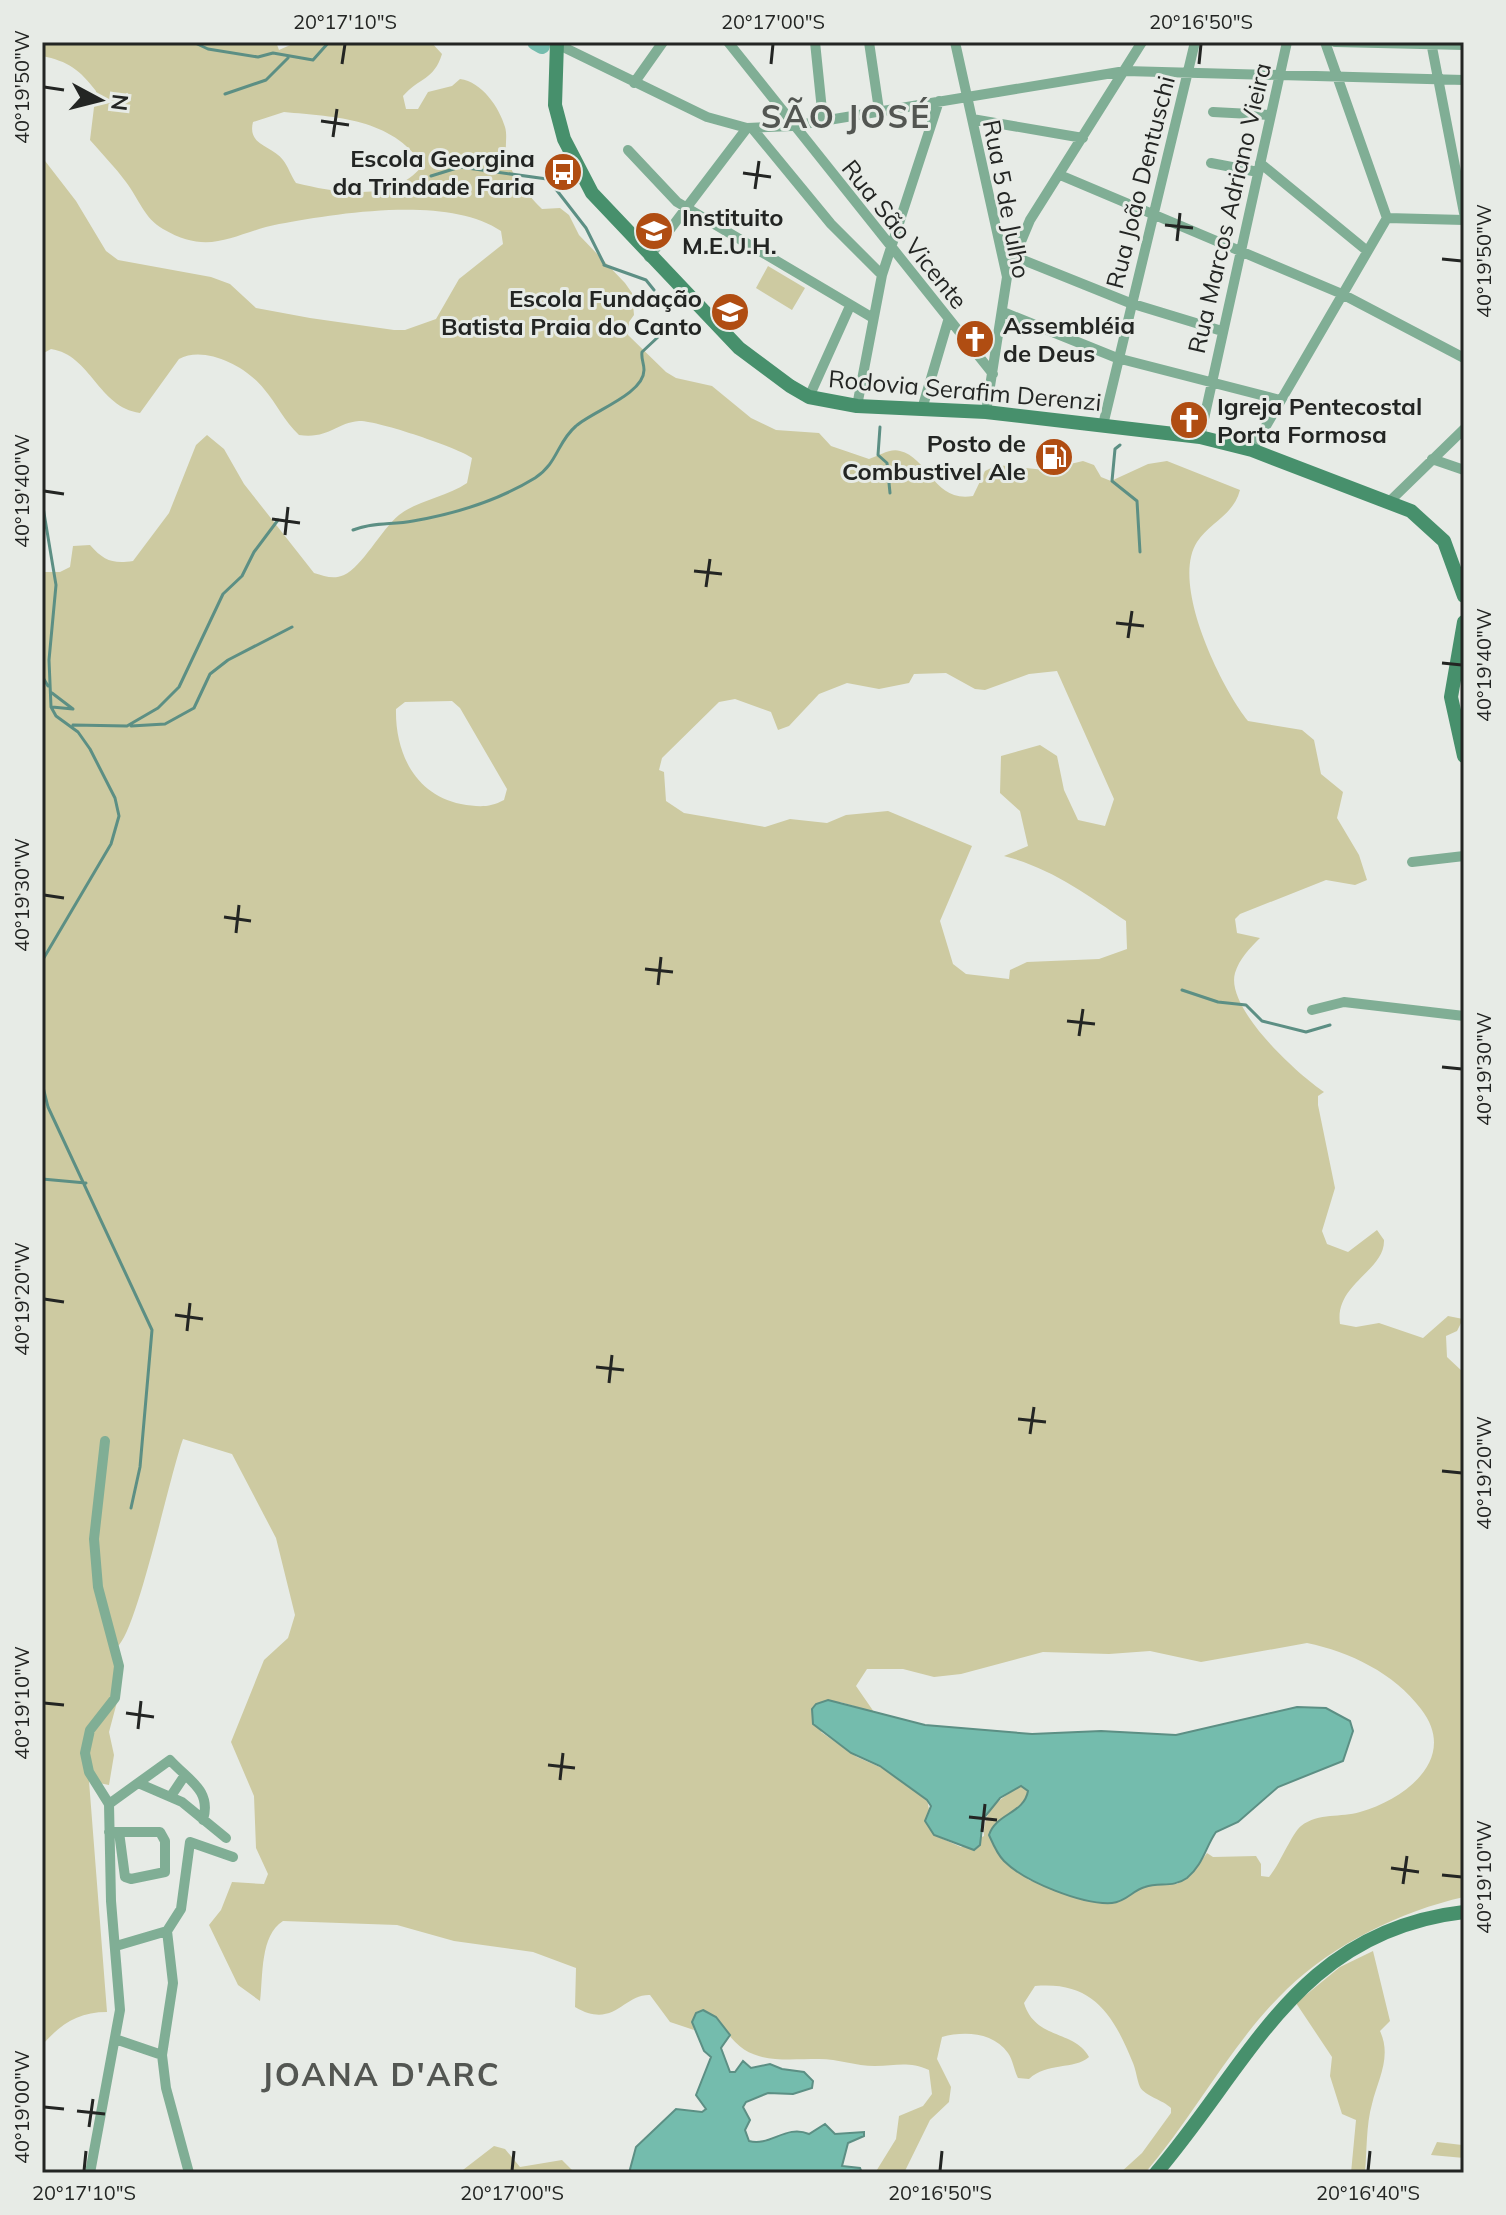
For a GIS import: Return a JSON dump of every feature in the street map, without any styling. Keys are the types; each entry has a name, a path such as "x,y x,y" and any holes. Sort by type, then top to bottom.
{"main road":[{"name":"Rodovia Serafim Derenzi","path":"557,43 555,105 575,166 610,217 739,348 767,372 809,397 857,406 986,412 1103,425 1200,437 1252,450 1390,501 1419,517 1444,541 1464,596"},
{"path":"1464,622 1461,657 1451,697 1464,756"},
{"path":"1156,2173 1263,2028 1292,1997 1366,1941 1405,1923 1464,1912"}],"street":[{"path":"634,83 663,42"},
{"name":"Rua São Vicente","path":"728,42 993,374"},
{"path":"815,42 823,120"},
{"path":"869,42 879,110"},
{"name":"Rua 5 de Julho","path":"955,42 1007,277 986,412"},
{"path":"1007,277 1030,220 1142,42"},
{"name":"Rua João Dentuschi","path":"1103,425 1195,42"},
{"name":"Rua Marcos Adriano Vieira","path":"1200,437 1287,42"},
{"path":"1325,42 1387,218"},
{"path":"1335,42 1464,45"},
{"path":"557,43 707,117 750,128 792,126 1125,71 1464,80"},
{"path":"1431,44 1464,213"},
{"path":"857,406 882,275 939,101"},
{"path":"1213,112 1270,115"},
{"path":"972,119 1083,138"},
{"path":"649,257 750,128"},
{"path":"750,128 831,224 882,275"},
{"path":"628,150 677,202 873,318"},
{"path":"1211,163 1259,168 1366,250"},
{"path":"1060,175 1153,211 1342,294 1464,358"},
{"path":"1387,218 1464,220"},
{"path":"1252,450 1387,218"},
{"path":"1013,256 1130,303 1222,331"},
{"path":"809,397 850,306"},
{"path":"1003,312 1117,358 1210,383"},
{"path":"922,409 948,321"},
{"name":"Rua Marcos Adriano Vieira","path":"1210,383 1280,400"},
{"path":"1390,501 1464,429"},
{"path":"1432,459 1464,470"},
{"path":"1412,862 1464,856"},
{"path":"1312,1010 1344,1002 1464,1016"},
{"path":"105,1441 94,1539 98,1587 119,1666 115,1698 90,1730 85,1753 89,1772 107,1800 114,1832 125,1877 131,1879 165,1872 161,1833 114,1832"},
{"path":"107,1800 170,1760 204,1794 206,1808 203,1820"},
{"path":"171,1796 185,1775"},
{"path":"138,1783 171,1796 226,1838"},
{"path":"90,2173 120,2010 114,1832"},
{"path":"189,2173 166,2088 162,2055 173,1983 167,1931 181,1909 190,1842 233,1857"},
{"path":"116,1946 167,1931"},
{"path":"115,2039 162,2055"}],"shaded area":[{"path":"42,42 276,42 279,50 297,42 368,45 431,42 442,54 431,74 403,96 406,109 418,109 428,92 452,86 460,79 482,90 502,119 506,131 507,158 517,178 542,209 560,208 569,215 579,235 625,283 632,293 634,315 629,322 628,335 676,378 712,386 751,418 776,430 819,433 831,446 869,459 896,450 910,455 940,487 960,496 973,496 985,471 997,465 1045,470 1083,461 1094,465 1101,477 1111,481 1148,464 1167,461 1240,490 1227,513 1197,542 1190,560 1194,608 1202,634 1225,685 1248,721 1302,730 1314,740 1321,774 1343,792 1337,818 1359,855 1367,880 1355,885 1326,880 1240,914 1235,919 1237,933 1260,938 1239,963 1235,987 1241,1004 1266,1039 1297,1071 1324,1092 1318,1096 1318,1105 1335,1188 1322,1231 1327,1244 1348,1252 1377,1230 1384,1240 1377,1261 1344,1298 1340,1324 1356,1327 1379,1323 1423,1338 1448,1316 1463,1319 1457,1331 1446,1336 1447,1357 1464,1373 1464,1897 1416,1911 1370,1931 1326,1958 1287,1989 1248,2032 1145,2173 1120,2173 1142,2153 1171,2113 1171,2108 1140,2087 1125,2045 1108,2016 1086,1995 1072,1989 1035,1986 1024,2003 1037,2023 1074,2042 1089,2057 1076,2064 1044,2070 1029,2079 1018,2078 1008,2053 994,2041 969,2034 942,2037 937,2059 951,2087 949,2102 930,2120 904,2173 875,2173 896,2139 899,2116 923,2106 932,2094 929,2070 908,2065 868,2066 826,2059 763,2057 741,2047 722,2024 692,2022 694,2030 670,2022 650,1995 641,1996 609,2013 588,2013 575,2007 576,1968 533,1952 454,1941 397,1925 283,1921 276,1927 266,1946 260,2001 238,1985 209,1925 221,1910 232,1882 264,1884 268,1874 256,1848 254,1796 231,1742 264,1660 288,1638 295,1615 276,1538 232,1454 183,1439 134,1613 117,1647 117,1702 109,1732 114,1755 109,1785 89,1781 107,2012 87,2014 71,2021 42,2045 42,572 60,572 70,567 73,546 90,545 109,560 133,561 169,513 196,445 207,435 224,449 244,484 314,573 333,577 351,571 399,515 467,483 472,458 435,442 368,422 351,422 318,435 299,435 257,381 225,360 213,357 189,355 179,359 140,413 114,401 86,370 65,353 51,349 42,354 42,157 76,201 106,251 118,260 211,277 230,284 256,308 405,330 436,319 459,279 503,244 501,231 479,220 423,210 331,215 279,224 209,242 180,237 151,219 122,176 90,140 96,91 73,68 42,56","holes":["284,112 361,123 395,138 410,149 423,165 411,177 380,190 346,192 296,183 283,160 257,141 252,130 253,122","1057,671 1114,799 1105,826 1078,820 1064,790 1057,756 1040,745 1001,756 1000,793 1020,811 1028,846 1004,856 1053,875 1126,921 1127,949 1099,959 1027,962 1010,970 1009,979 966,974 953,964 940,921 972,846 888,811 846,815 827,823 790,819 765,827 684,813 666,801 664,772 659,770 662,758 719,702 735,699 771,712 778,730 789,726 819,694 847,683 879,689 909,683 914,674 946,673 975,689 985,690 1029,674","452,701 460,708 507,789 504,800 483,806 461,804 445,799 420,782 399,742 396,709 405,702","1307,1643 1355,1658 1398,1685 1421,1709 1431,1727 1434,1744 1431,1760 1410,1787 1377,1806 1353,1814 1315,1819 1301,1826 1269,1877 1261,1876 1261,1864 1256,1856 1213,1857 1207,1853 1192,1873 1177,1884 1150,1885 1104,1903 1082,1899 1029,1880 995,1847 989,1834 1026,1798 1028,1791 1021,1786 994,1806 986,1819 984,1836 961,1847 934,1835 927,1799 891,1772 857,1757 821,1732 840,1702 874,1712 856,1686 867,1669 903,1669 934,1677 961,1674 1043,1652 1109,1654 1150,1651 1201,1662"]},
{"path":"768,266 805,288 792,310 756,288"},
{"path":"828,1700 925,1725 1032,1734 1101,1731 1176,1735 1297,1707 1326,1708 1350,1721 1353,1731 1343,1761 1278,1787 1238,1822 1216,1832 1197,1867 1187,1878 1177,1883 1145,1887 1117,1902 1100,1903 1040,1884 1013,1869 999,1855 989,1835 997,1822 1021,1804 1028,1791 1021,1786 1000,1798 983,1819 980,1845 974,1850 934,1835 925,1821 931,1806 927,1800 880,1766 851,1753 813,1724 812,1709"},
{"path":"1373,1951 1390,2021 1380,2031 1385,2050 1370,2112 1365,2173 1351,2173 1356,2120 1342,2114 1330,2076 1332,2057 1296,2003 1340,1967"},
{"path":"703,2010 716,2017 730,2035 721,2048 730,2072 735,2072 743,2061 751,2068 770,2064 804,2072 813,2081 812,2088 793,2094 768,2093 746,2102 743,2107 750,2120 745,2130 749,2141 764,2141 793,2132 809,2134 825,2124 835,2134 864,2132 864,2136 848,2143 842,2166 860,2168 862,2173 629,2173 636,2147 676,2109 702,2112 706,2109 696,2095 711,2057 704,2051 692,2022 696,2013"},
{"path":"1437,2142 1462,2145 1464,2158 1431,2155"},
{"path":"494,2146 505,2149 520,2167 562,2160 575,2173 459,2173"}],"waterway":[{"path":"163,42 185,42"},
{"path":"193,42 208,49 258,57 273,53 313,60 329,42"},
{"path":"535,42 542,46"},
{"path":"225,94 266,80 288,58"},
{"path":"431,176 460,167 547,179"},
{"path":"548,179 586,228 604,264"},
{"path":"604,265 646,280 654,290"},
{"path":"353,530 460,510 507,493 535,478 548,466 576,426 636,387 644,370 642,352 658,337"},
{"path":"880,427 878,455 887,463 890,493"},
{"path":"1120,445 1115,449 1112,481 1137,501 1140,552"},
{"path":"42,501 56,585 49,660 51,707 56,716 78,732 90,749 115,798 119,816 111,844 42,961"},
{"path":"73,725 127,726 158,708 179,687 223,594 242,576 254,552 278,520"},
{"path":"131,726 165,724 194,708 210,674 228,660 292,627"},
{"path":"42,676 48,686"},
{"path":"52,693 73,709 52,707"},
{"path":"1182,990 1218,1002 1246,1005 1262,1021 1306,1032 1330,1025"},
{"path":"42,1083 48,1107 152,1330 140,1467 131,1508"},
{"path":"42,1179 86,1183"}],"place":[{"name":"Escola Georgina da Trindade Faria","path":"563,172"},
{"name":"Instituito M.E.U.H.","path":"654,231"},
{"name":"Escola Fundação Batista Praia do Canto","path":"730,312"},
{"name":"Assembléia de Deus","path":"975,339"},
{"name":"Igreja Pentecostal Porta Formosa","path":"1189,420"},
{"name":"Posto de Combustivel Ale","path":"1054,457"}],"district":[{"name":"SÃO JOSÉ","path":"846,116"},
{"name":"JOANA D'ARC","path":"381,2074"}]}
